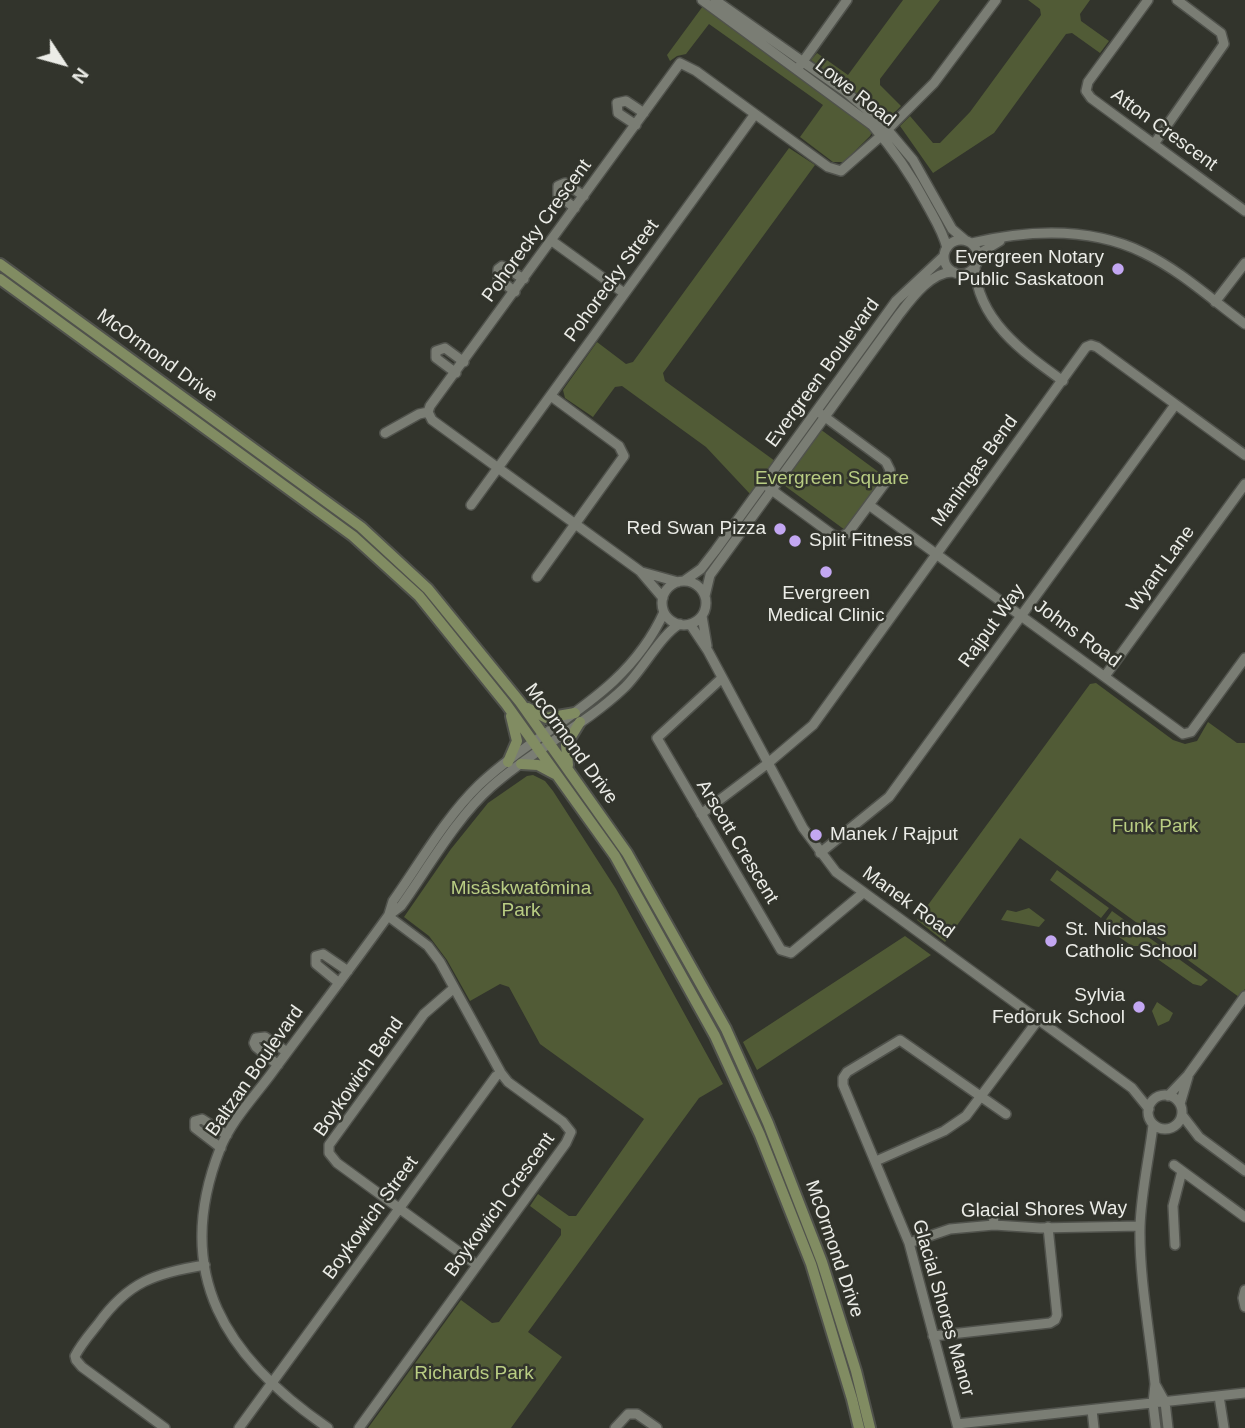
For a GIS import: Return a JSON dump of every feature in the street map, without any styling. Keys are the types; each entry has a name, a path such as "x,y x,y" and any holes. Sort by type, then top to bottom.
{"main road":[{"name":"McOrmond Drive","path":"0,264 361,527 428,589 520,702 627,853 726,1029 772,1135 822,1262 870,1428"},
{"name":"McOrmond Drive","path":"0,279 353,536 418,596 506,704 615,856 672,955 726,1060 760,1135 811,1264 859,1428"},
{"path":"520,702 546,718 577,717 566,746 566,760 571,774"},
{"path":"506,704 517,734 516,747 508,762"},
{"path":"521,764 538,765 557,776"}],"street":[{"name":"Lowe Road","path":"702,0 799,66"},
{"name":"Lowe Road","path":"715,0 872,125 885,132 913,160 952,229 968,242"},
{"path":"799,66 847,0"},
{"path":"885,132 934,83 996,0"},
{"name":"Atton Crescent","path":"1148,0 1088,82 1086,91 1091,98 1245,211"},
{"path":"1154,144 1224,44 1221,33 1177,0"},
{"name":"Pohorecky Crescent","path":"428,412 643,113 682,63 837,171 848,167 885,132"},
{"path":"635,125 618,113 617,103 626,101 643,113"},
{"name":"Pohorecky Street","path":"471,505 755,114"},
{"name":"Lowe Road","path":"885,132 943,233 945,252"},
{"path":"575,208 558,195 558,186 565,183 584,195"},
{"path":"1063,381 1013,344 969,281 947,266 945,252 954,241 968,242 1049,233 1111,240 1162,263 1245,324"},
{"path":"957,273 971,271 982,252 1007,238"},
{"path":"552,240 624,293"},
{"path":"968,242 978,253 976,263 984,299"},
{"name":"Evergreen Boulevard","path":"705,596 710,575 896,301 945,252"},
{"path":"1216,302 1245,263"},
{"path":"515,292 498,278 498,269 504,266 524,279"},
{"name":"Evergreen Boulevard","path":"821,414 908,303 942,274 957,273"},
{"name":"Maningas Bend","path":"701,814 767,764 818,719 1086,347 1097,347 1245,455"},
{"path":"456,373 436,358 436,351 445,348 464,362"},
{"path":"537,577 621,461 623,452 551,396"},
{"name":"Rajput Way","path":"820,853 889,797 1175,405"},
{"path":"386,433 419,414 428,412 432,420 640,571 663,598"},
{"path":"768,488 837,537 848,533 888,479 889,465 821,414"},
{"name":"Wyant Lane","path":"1105,676 1245,484"},
{"name":"Evergreen Boulevard","path":"681,581 701,569 768,488"},
{"name":"Johns Road","path":"869,505 1183,733 1188,734 1245,659"},
{"path":"547,739 625,687 671,630 702,616 705,596 697,585 640,571"},
{"path":"577,717 631,665 649,643 664,612 663,598 668,588 681,581"},
{"path":"664,612 674,622 685,624"},
{"name":"Manek Road","path":"702,616 708,651"},
{"name":"Manek Road","path":"685,624 708,651 803,828 836,872 1132,1088 1156,1098"},
{"name":"Arscott Crescent","path":"722,678 657,738 785,953 791,953 863,893"},
{"name":"Baltzan Boulevard","path":"388,916 393,901 459,807 479,785 508,762 547,739"},
{"name":"Baltzan Boulevard","path":"328,1428 271,1385 238,1348 222,1322 211,1293 205,1265 204,1215 220,1148 287,1052 388,916 401,906 476,803 493,785 521,764 537,746"},
{"name":"Boykowich Crescent","path":"359,1428 566,1143 571,1132 563,1122 508,1082 440,962 428,946 388,916"},
{"path":"339,983 316,964 316,956 323,954 348,971"},
{"name":"Boykowich Bend","path":"400,1208 337,1163 328,1153 329,1145 424,1014 454,988"},
{"path":"1156,1428 1153,1403 1155,1384 1140,1226 1153,1125 1149,1119 1149,1109 1156,1098 1168,1096 1188,1075 1245,996"},
{"path":"876,1161 944,1131 966,1116 1038,1020"},
{"path":"278,1065 256,1047 256,1038 265,1037 287,1052"},
{"name":"Glacial Shores Manor","path":"982,1097 900,1040 847,1072 843,1078 843,1085 909,1243 958,1426 1245,1393"},
{"name":"Boykowich Street","path":"239,1428 496,1076 501,1073"},
{"path":"1188,1075 1180,1104 1182,1115 1199,1137 1242,1169 1245,1158"},
{"name":"Manek Road","path":"1132,1088 1149,1109"},
{"path":"1168,1096 1180,1104"},
{"path":"982,1097 1006,1114"},
{"path":"1151,1151 1169,1129 1180,1121 1182,1115"},
{"path":"220,1148 195,1128 195,1121 202,1119 227,1135"},
{"path":"1153,1125 1199,1137"},
{"path":"1175,1245 1174,1206 1178,1168 1245,1217"},
{"path":"400,1208 477,1265"},
{"path":"993,1211 994,1225"},
{"name":"Glacial Shores Way","path":"909,1243 950,1228 994,1225 1140,1226"},
{"path":"933,1336 1051,1323 1055,1320 1048,1227"},
{"path":"165,1428 82,1367 75,1356 108,1309 130,1289 161,1273 205,1265"},
{"path":"1245,1290 1245,1307"},
{"path":"1155,1384 1165,1402 1168,1428"},
{"path":"1219,1396 1224,1428"},
{"path":"1092,1410 1094,1428"},
{"path":"615,1428 628,1414 637,1414 657,1428"}],"green space":[{"path":"903,0 940,0 880,79 880,85 901,106 893,114 884,115 811,60 817,53 848,75"},
{"path":"1028,0 1090,0 1080,14 1081,21 1109,41 1100,53 1072,33 1066,34 994,133 933,173 900,126 910,116 933,143 940,143 970,112 1041,15 1040,9"},
{"path":"703,6 867,126 872,132 870,136 844,162 833,162 800,137 823,105 709,24 686,54 670,61 667,55"},
{"path":"789,148 815,165 663,373 665,381 775,461 751,495 706,447 622,386 615,387 593,417 565,398 563,390 597,342 626,364 633,362"},
{"name":"Evergreen Square","path":"820,429 884,476 845,530 781,483"},
{"name":"Funk Park","path":"1096,683 1173,740 1185,744 1197,741 1208,722 1237,743 1245,743 1245,989 1239,997 1020,838 945,942 917,920 1090,684"},
{"name":"Misâskwatômina Park","path":"533,775 545,781 553,791 616,889 723,1084 699,1098 528,1332 562,1357 511,1428 368,1428 461,1300 492,1323 499,1322 561,1235 561,1229 530,1206 538,1194 569,1216 576,1216 644,1119 540,1044 509,987 500,984 470,1001 447,960 429,936 404,917 451,849 488,803 527,776"},
{"path":"1057,870 1109,908 1101,918 1050,880"},
{"path":"1029,908 1045,920 1039,927 1001,920 1007,910 1016,912"},
{"path":"1112,911 1208,980 1201,986 1193,984 1139,946 1132,946 1102,925"},
{"path":"905,936 931,955 757,1070 743,1042"},
{"path":"1157,1002 1173,1013 1169,1021 1158,1026 1152,1011"}],"place":[{"name":"Evergreen Notary Public Saskatoon","path":"1118,269"},
{"name":"Red Swan Pizza","path":"780,529"},
{"name":"Split Fitness","path":"795,541"},
{"name":"Evergreen Medical Clinic","path":"826,572"},
{"name":"Manek / Rajput","path":"816,835"},
{"name":"St. Nicholas Catholic School","path":"1051,941"},
{"name":"Sylvia Fedoruk School","path":"1139,1007"}],"park label":[{"name":"Richards Park","path":"474,1374"}]}
